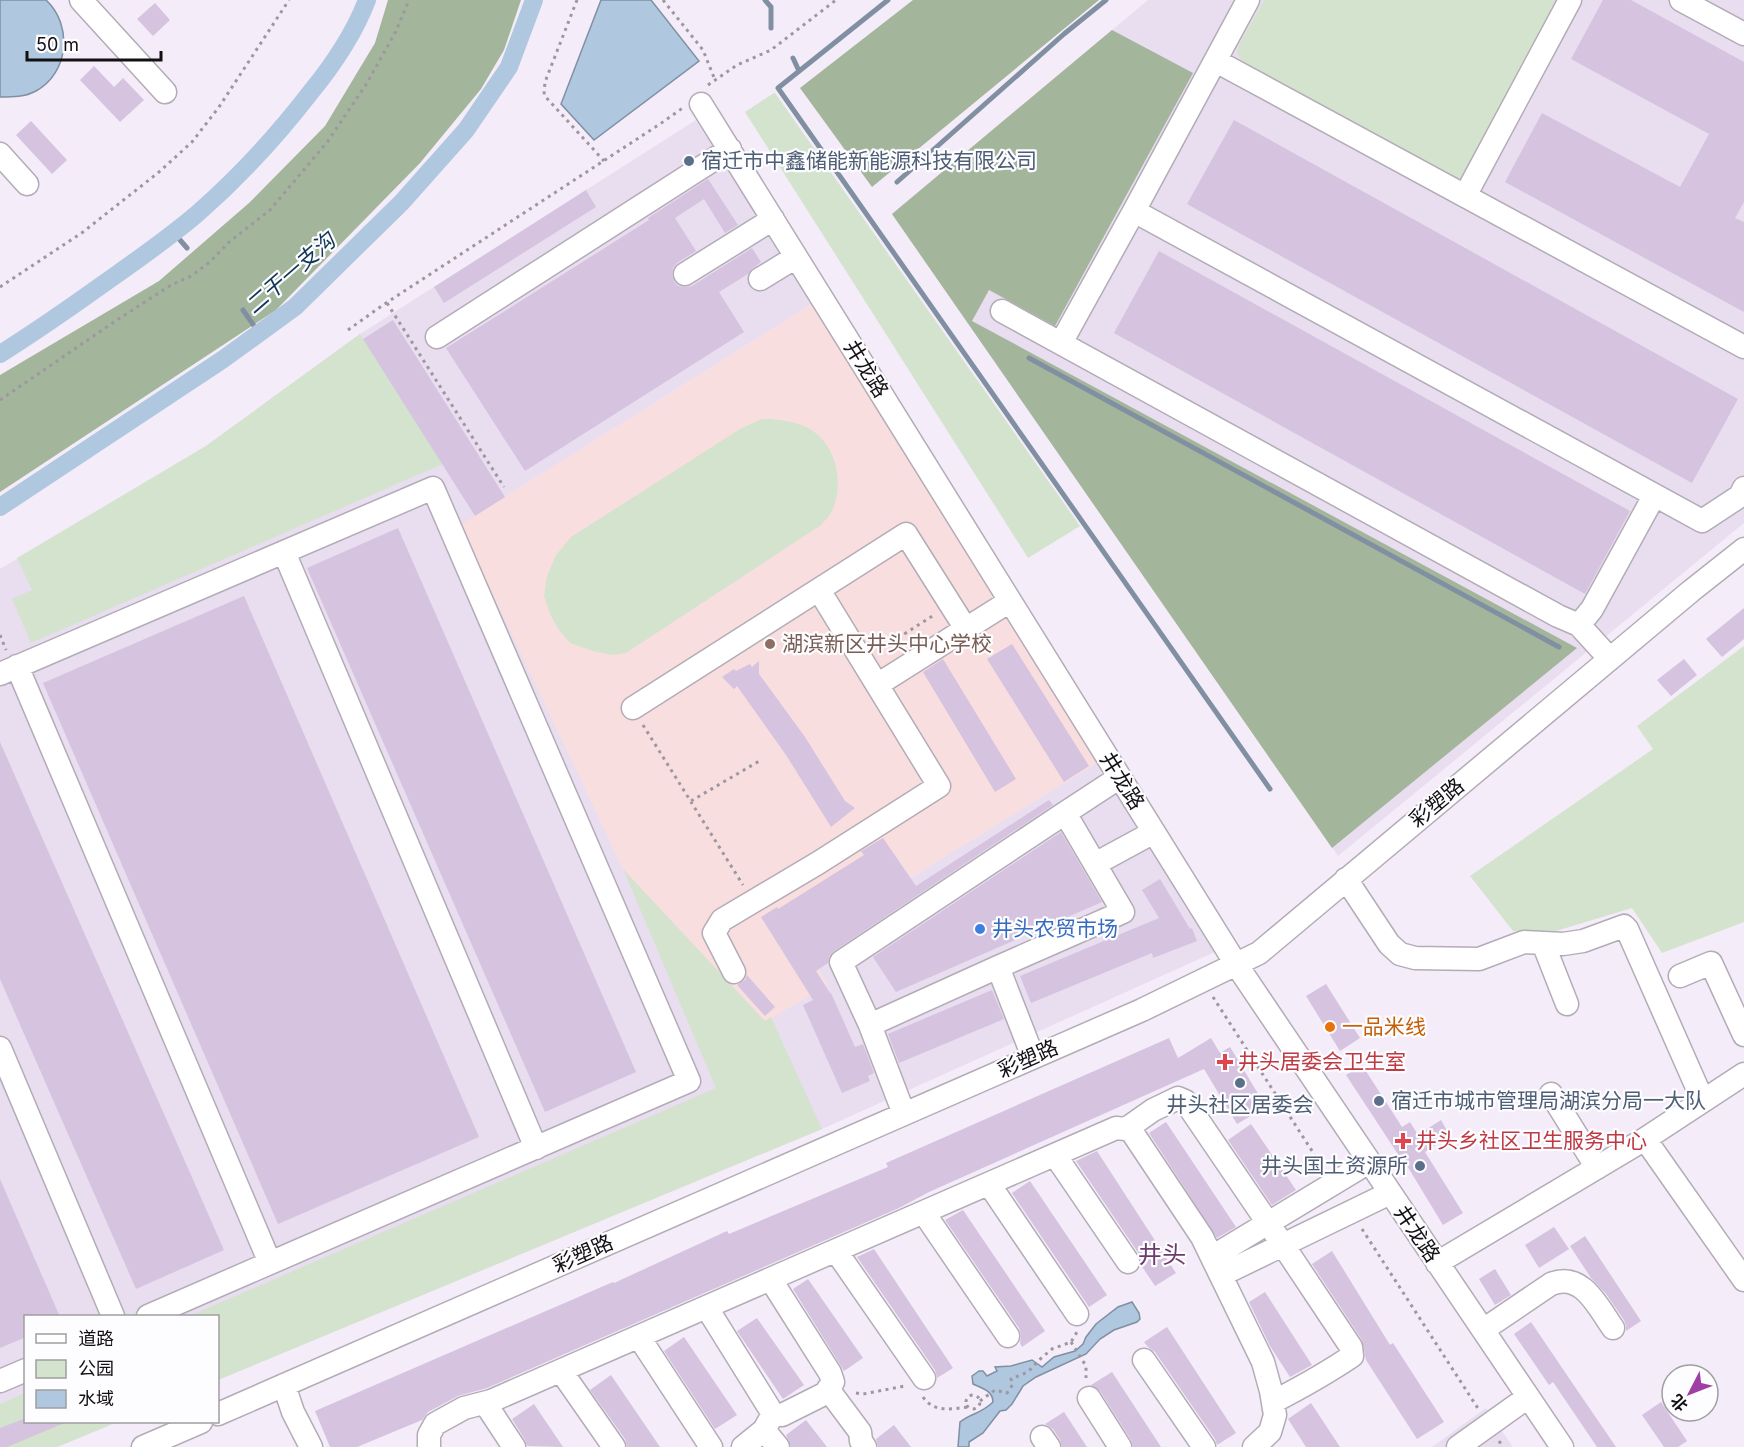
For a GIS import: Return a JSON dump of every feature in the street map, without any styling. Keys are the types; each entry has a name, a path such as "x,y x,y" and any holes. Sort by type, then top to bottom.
{"street":[{"path":"81,0 165,92"},
{"path":"1061,343 1248,0"},
{"path":"1465,196 1570,0"},
{"path":"1681,0 1744,34"},
{"path":"1216,61 1744,347"},
{"name":"井龙路","path":"699,100 1236,964 1562,1447"},
{"path":"437,337 730,149"},
{"path":"0,154 27,184"},
{"path":"1134,211 1702,521 1740,496 1744,488"},
{"path":"685,274 773,219"},
{"path":"760,279 796,257"},
{"path":"1002,311 1558,616 1579,625 1610,659"},
{"path":"153,1315 689,1081 433,488 9,670 270,1263"},
{"path":"1579,625 1592,609 1654,496"},
{"path":"633,708 906,534 966,629"},
{"name":"彩塑路","path":"219,1414 1142,1010 1259,953 1744,549"},
{"path":"284,552 536,1148"},
{"path":"734,972 714,933 722,920 939,786 819,590"},
{"path":"877,685 1010,601"},
{"path":"904,1114 870,1025 841,962 1119,777"},
{"path":"870,1025 1123,912 1065,813"},
{"path":"1095,864 1154,832"},
{"path":"1346,879 1389,944 1400,954 1415,958 1479,959 1524,942 1563,944 1583,941 1624,926 1703,1101"},
{"path":"1543,943 1567,1004"},
{"path":"1680,976 1711,963 1744,1035"},
{"path":"998,967 1033,1057"},
{"path":"0,1048 112,1315"},
{"path":"1437,1263 1645,1139 1744,1074"},
{"path":"1551,1094 1597,1168"},
{"path":"1126,1129 1153,1110 1178,1098 1185,1101 1351,1347 1352,1356 1300,1389 1273,1402"},
{"path":"429,1447 429,1435 435,1424 464,1408 485,1403 561,1371 1116,1128 1132,1132 1202,1237 1263,1362 1275,1415 1270,1432 1254,1447"},
{"path":"1645,1139 1744,1280"},
{"path":"1055,1155 1128,1262"},
{"path":"1217,1266 1268,1223 1369,1162"},
{"path":"990,1184 1077,1314"},
{"path":"1217,1266 1283,1245 1390,1193"},
{"path":"924,1213 1008,1336"},
{"path":"836,1251 917,1386"},
{"path":"771,1280 830,1373 831,1386 860,1432 861,1441 865,1447"},
{"path":"1483,1330 1551,1284 1560,1281 1570,1281 1581,1286 1613,1328"},
{"path":"707,1308 772,1430"},
{"path":"639,1337 711,1447"},
{"path":"1144,1360 1204,1447"},
{"path":"0,1381 24,1371"},
{"path":"561,1371 614,1447"},
{"path":"284,1385 293,1412 311,1447"},
{"path":"743,1447 772,1430 782,1415 826,1393 831,1386"},
{"path":"1458,1447 1528,1397"},
{"path":"1089,1398 1120,1447"},
{"path":"485,1403 514,1447"},
{"path":"158,1438 198,1423"}],"path":[{"path":"0,287 83,232 159,172 192,142 219,107 289,0"},
{"path":"0,400 117,320 210,262 228,243 270,210 328,141 367,83 409,0"},
{"path":"577,0 545,82 544,95 604,161"},
{"path":"663,0 703,50 715,80"},
{"path":"348,330 699,100 715,80 737,65 771,50 836,0"},
{"path":"387,303 504,487"},
{"path":"862,660 951,605"},
{"path":"633,708 753,901"},
{"path":"691,801 761,760"},
{"path":"831,1386 863,1394 917,1386 927,1402 937,1409 968,1407 972,1410 976,1409 980,1401 995,1390 1007,1393 1013,1384 1011,1379 1028,1372 1052,1349 1071,1342 1080,1323 1077,1314"},
{"path":"1071,1342 1083,1360"},
{"path":"968,1407 966,1400 969,1396 976,1396 980,1401"}],"shaded area":[{"path":"1148,0 1744,0 1744,523 1338,856 892,214"},
{"path":"696,120 812,304 505,497 765,1021 828,985 803,944 1098,762 1217,951 822,1129 219,1380 219,1315 24,1315 24,1423 116,1423 57,1447 0,1447 0,569 206,446 360,334"},
{"name":"湖滨新区井头中心学校","path":"812,304 1098,762 804,944 828,985 765,1022 623,869 460,525"},
{"path":"1486,1408 1513,1447 1432,1447"}],"green space":[{"path":"388,0 521,0 504,50 481,89 420,163 276,310 0,492 0,375 159,281 249,203 325,126 375,43"},
{"path":"913,0 1099,0 872,187 800,88"},
{"path":"1264,0 1561,0 1466,178 1458,179 1247,66 1237,53 1238,47"},
{"path":"1112,30 1193,73 1055,326 989,290 972,321 1577,648 1332,848 892,214"},
{"path":"774,93 1080,526 1028,558 745,112"},
{"path":"360,334 443,464 31,643 12,599 32,590 17,558 206,446"},
{"path":"762,419 786,421 803,426 818,435 825,443 831,453 838,476 836,500 828,517 821,525 626,653 611,655 570,643 550,614 544,596 547,576 556,555 571,537 740,429"},
{"path":"1744,646 1744,922 1662,953 1632,908 1556,931 1513,931 1470,876 1653,749 1637,726"},
{"path":"623,869 765,1021 771,1017 822,1129 219,1380 219,1315 191,1315 716,1088"},
{"path":"24,1393 24,1423 109,1423 110,1425 57,1447 0,1447 0,1404"}],"water":[{"path":"0,0 46,0 55,10 60,22 63,35 61,61 47,83 28,94 0,97"},
{"path":"601,0 651,0 699,61 594,140 561,104"},
{"path":"1132,1302 1139,1313 1140,1319 1137,1322 1114,1330 1100,1339 1086,1354 1036,1377 1023,1386 1012,1404 1006,1410 1000,1411 983,1433 969,1442 969,1447 958,1447 960,1422 993,1402 989,1393 973,1384 972,1376 983,1371 987,1376 997,1371 995,1367 1011,1366 1032,1360 1042,1367 1054,1357 1075,1351 1083,1344 1096,1324 1118,1307"}],"building":[{"path":"1603,0 1631,0 1744,62 1744,202 1735,218 1744,222 1744,312 1505,182 1542,113 1680,187 1709,134 1571,59"},
{"path":"155,3 170,20 153,36 137,19"},
{"path":"94,66 114,87 123,78 144,100 120,122 80,80"},
{"path":"1234,120 1738,399 1692,483 1187,204"},
{"path":"31,121 67,160 52,174 16,135"},
{"path":"708,179 738,225 725,233 704,199 675,218 696,251 677,263 672,275 678,286 692,286 752,248 761,262 748,274 719,292 744,332 525,471 446,348 649,220 648,218"},
{"path":"586,190 596,207 444,303 434,287"},
{"path":"1159,251 1630,511 1585,594 1114,333"},
{"path":"393,320 505,497 475,516 363,339"},
{"path":"398,528 636,1072 545,1112 307,568"},
{"path":"244,596 479,1137 278,1224 43,683"},
{"path":"1744,608 1744,639 1722,657 1706,639"},
{"path":"1012,644 1089,766 1064,782 987,659"},
{"path":"943,659 1016,779 995,792 923,672"},
{"path":"1684,659 1697,675 1671,696 1657,680"},
{"path":"759,661 759,674 805,737 845,801 855,808 831,827 786,755 737,686 734,689 722,677 734,669 736,671 750,664 752,667"},
{"path":"0,742 224,1250 136,1289 0,979"},
{"path":"1049,800 1053,805 834,951 829,956 828,963 816,971 831,993 855,1047 863,1044 874,1073 868,1076 870,1081 842,1093 803,1005 813,1000 761,917 777,907 778,909 864,855 861,851 883,838 916,886"},
{"name":"井头农贸市场","path":"1061,832 1102,902 896,992 873,957"},
{"path":"1160,879 1190,929 1192,928 1197,941 1153,958 1152,953 1031,1003 1020,976 1159,918 1142,890"},
{"path":"747,975 775,1007 765,1016 737,985 745,980"},
{"path":"1326,984 1360,1038 1340,1051 1306,996"},
{"path":"992,990 1004,1019 899,1063 888,1034"},
{"path":"1169,1038 1178,1058 1211,1038 1220,1053 1230,1047 1266,1107 1237,1124 1204,1069 929,1192 899,1208 487,1388 458,1396 428,1412 422,1420 357,1447 330,1447 315,1411 614,1283 727,1231 729,1234 888,1167 886,1163"},
{"path":"1362,1065 1402,1127 1410,1122 1418,1135 1441,1120 1450,1136 1425,1152 1463,1213 1443,1225 1406,1164 1346,1075"},
{"path":"1166,1122 1236,1227 1217,1238 1149,1133"},
{"path":"1251,1124 1296,1190 1272,1205 1228,1140"},
{"path":"1097,1151 1176,1273 1155,1286 1141,1265 1139,1254 1076,1161"},
{"path":"0,1179 59,1315 24,1315 24,1338 0,1348"},
{"path":"1030,1181 1107,1295 1089,1307 1012,1193"},
{"path":"963,1210 1045,1331 1022,1347 1019,1328 945,1220"},
{"path":"1554,1227 1569,1249 1539,1268 1525,1245"},
{"path":"1585,1236 1641,1321 1626,1331 1624,1320 1606,1294 1591,1278 1570,1246"},
{"path":"874,1249 953,1368 937,1378 935,1370 857,1257"},
{"path":"1332,1251 1390,1345 1393,1343 1444,1422 1417,1439 1366,1360 1362,1340 1312,1264"},
{"path":"1495,1269 1511,1295 1495,1305 1479,1279"},
{"path":"808,1279 863,1358 844,1371 793,1289"},
{"path":"1265,1292 1312,1365 1290,1377 1270,1346 1249,1302"},
{"path":"757,1318 804,1385 783,1399 737,1331"},
{"path":"1531,1322 1616,1447 1597,1447 1553,1382 1549,1385 1514,1334"},
{"path":"1167,1327 1236,1433 1217,1445 1155,1352 1144,1342"},
{"path":"684,1337 737,1415 715,1429 664,1351"},
{"path":"1112,1372 1161,1447 1133,1447 1131,1440 1100,1391 1091,1385"},
{"path":"611,1375 660,1447 627,1447 625,1439 590,1390"},
{"path":"1311,1403 1340,1447 1306,1447 1288,1419"},
{"path":"1660,1403 1660,1423 1675,1423 1687,1441 1678,1447 1664,1447 1642,1415"},
{"path":"534,1404 563,1447 527,1446 512,1419"},
{"path":"1064,1412 1087,1447 1062,1447 1053,1429 1045,1424"},
{"path":"24,1419 24,1423 65,1423 7,1447 0,1447 0,1428"},
{"path":"806,1420 827,1447 791,1447 786,1435"},
{"path":"894,1425 911,1447 878,1447 876,1439"}],"waterway":[{"path":"0,354 153,249 198,213 228,185 270,141 327,71 349,37 367,0"},
{"name":"二干一支沟","path":"0,507 222,360 295,307 402,202 466,130 509,67 534,0"},
{"path":"765,0 771,7 771,28"},
{"path":"888,0 778,88 1270,789"},
{"path":"897,182 1064,34 1106,0"},
{"path":"793,58 799,71"},
{"path":"173,232 187,248"},
{"path":"243,310 259,333"},
{"path":"1029,358 1559,647"}],"place":[{"name":"宿迁市中鑫储能新能源科技有限公司","path":"689,161"},
{"name":"湖滨新区井头中心学校","path":"770,644"},
{"name":"井头农贸市场","path":"980,929"},
{"name":"一品米线","path":"1330,1027"},
{"name":"井头居委会卫生室","path":"1225,1062"},
{"name":"井头社区居委会","path":"1240,1083"},
{"name":"宿迁市城市管理局湖滨分局一大队","path":"1379,1101"},
{"name":"井头乡社区卫生服务中心","path":"1403,1141"},
{"name":"井头国土资源所","path":"1420,1166"}],"district":[{"name":"井头","path":"1162,1255"}]}
